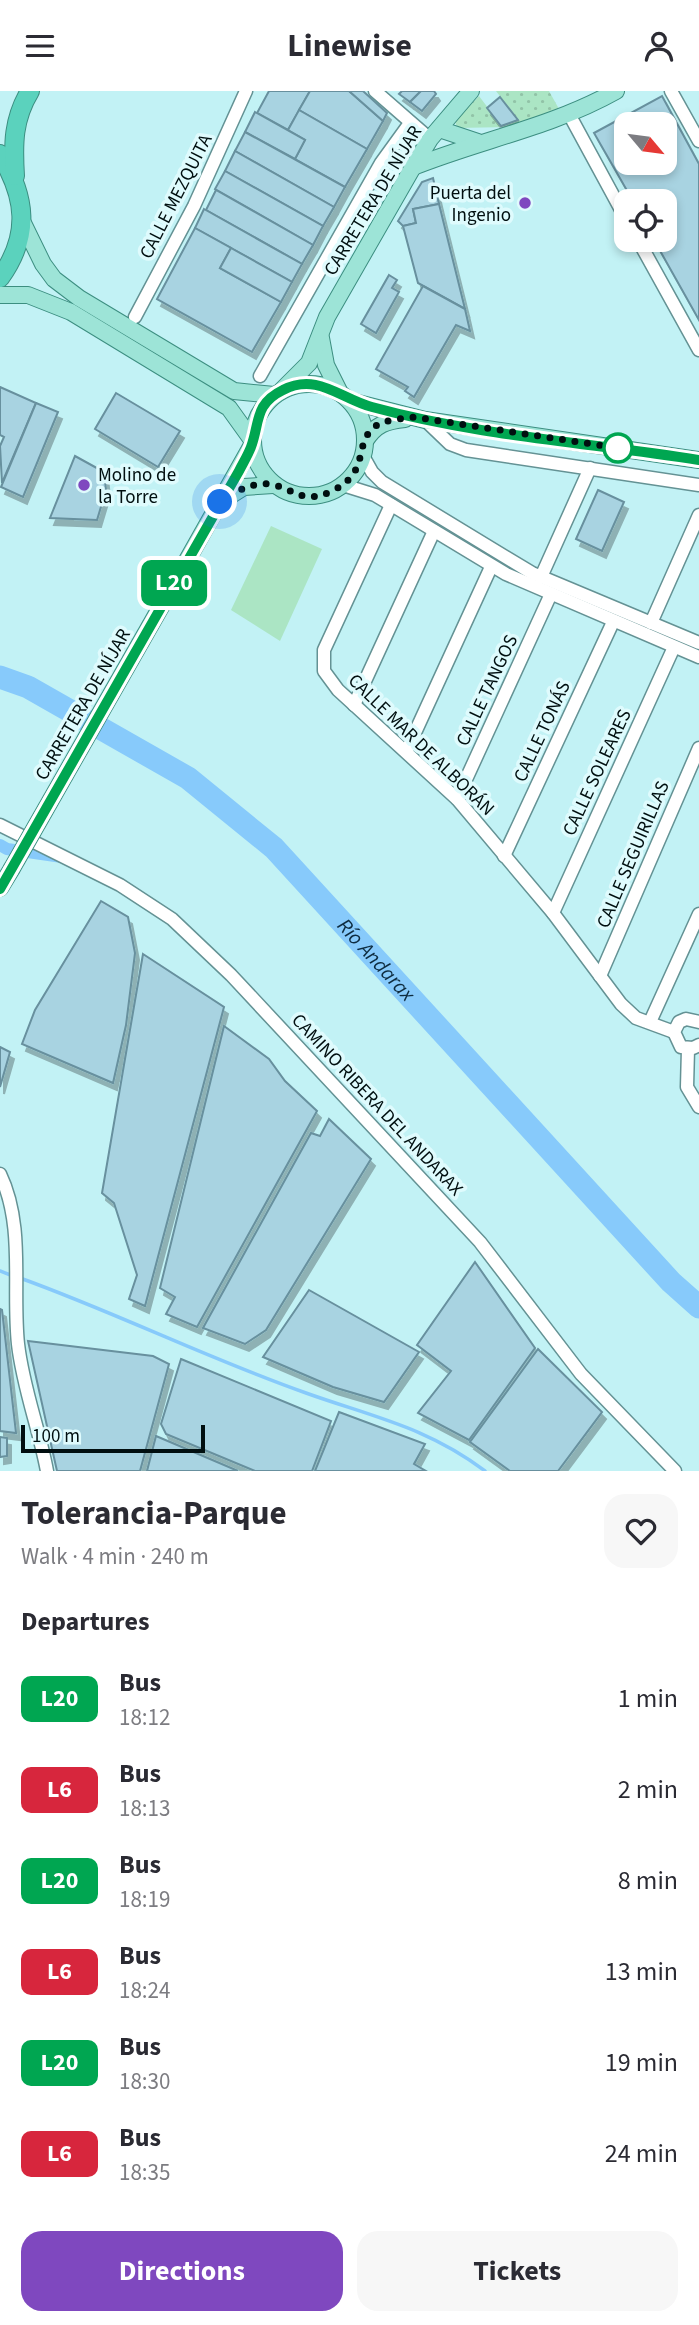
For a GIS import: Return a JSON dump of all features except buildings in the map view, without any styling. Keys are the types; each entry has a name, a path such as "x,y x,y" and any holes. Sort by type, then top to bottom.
{"highway":[{"path":"0,278 18,244 22,221 15,179 13,137 20,111 30,91"},
{"path":"0,154 15,179"}],"main road":[{"name":"CARRETERA DE NÍJAR","path":"278,392 307,366 327,317 413,167 435,134 471,91"},
{"path":"413,167 569,114 616,91"},
{"path":"435,134 484,143"},
{"path":"22,221 43,264 54,279 79,298 234,391 278,392 306,383 420,419 699,460"},
{"path":"0,295 28,295 71,312 229,408 252,443"},
{"path":"321,337 326,365 364,426 364,448"},
{"path":"278,392 262,408 254,423 252,443 256,460 274,485 290,493 308,497 327,494 343,485 355,472 373,428 386,421 420,419"},
{"name":"CARRETERA DE NÍJAR","path":"0,888 252,443"},
{"path":"220,502 244,487 274,485"}],"street":[{"name":"CALLE MEZQUITA","path":"135,317 194,206 246,91"},
{"path":"375,91 410,123 435,134"},
{"path":"671,91 699,141"},
{"path":"569,114 614,197"},
{"path":"260,376 381,163 410,123"},
{"path":"645,252 699,350"},
{"path":"420,419 450,444 466,450 699,485"},
{"path":"364,448 372,472 401,495 541,577 699,643"},
{"path":"541,577 590,468"},
{"path":"343,485 363,490 391,505 491,567 550,596 699,657"},
{"name":"CALLE MAR DE ALBORÁN","path":"391,505 324,650 324,671 354,705 407,750 457,799 553,913 621,1004 636,1018 674,1032"},
{"path":"652,623 699,515"},
{"path":"354,705 434,531"},
{"path":"407,750 491,567"},
{"name":"CALLE TANGOS","path":"457,799 550,596"},
{"name":"CALLE TONÁS","path":"504,856 613,622"},
{"name":"CALLE SOLEARES","path":"553,913 674,647"},
{"name":"CALLE SEGUIRILLAS","path":"600,976 699,748"},
{"name":"CAMINO RIBERA DEL ANDARAX","path":"0,825 120,885 172,919 231,975 480,1242 581,1374 675,1471"},
{"path":"650,1022 699,914"},
{"path":"699,1022 686,1019 679,1022 674,1032 677,1043 693,1047 687,1087 699,1107"},
{"path":"0,1174 9,1191 15,1217 15,1295 22,1375 47,1471"}],"green space":[{"path":"496,91 549,91 559,109 509,127 457,128 455,121 479,96 501,125 518,120"},
{"path":"271,526 322,549 280,641 231,610"}],"waterway":[{"name":"Río Andarax","path":"0,677 28,687 188,778 274,848 671,1282 699,1307"},
{"path":"0,845 7,849 62,857"},
{"path":"0,1271 13,1276"},
{"path":"20,1278 270,1380 421,1433 485,1471"}],"bus line":[{"name":"L20","path":"0,889 239,471 252,445 254,423 262,408 283,389 306,383 320,384 339,391 350,401 425,420 699,460"}],"place":[{"name":"Puerta del Ingenio","path":"525,203"},
{"name":"Molino de la Torre","path":"84,485"}],"route":[{"path":"220,502 244,487 274,485 290,493 308,497 327,494 343,485 355,472 363,456 365,441 373,428 386,421 414,417 618,448"}]}
